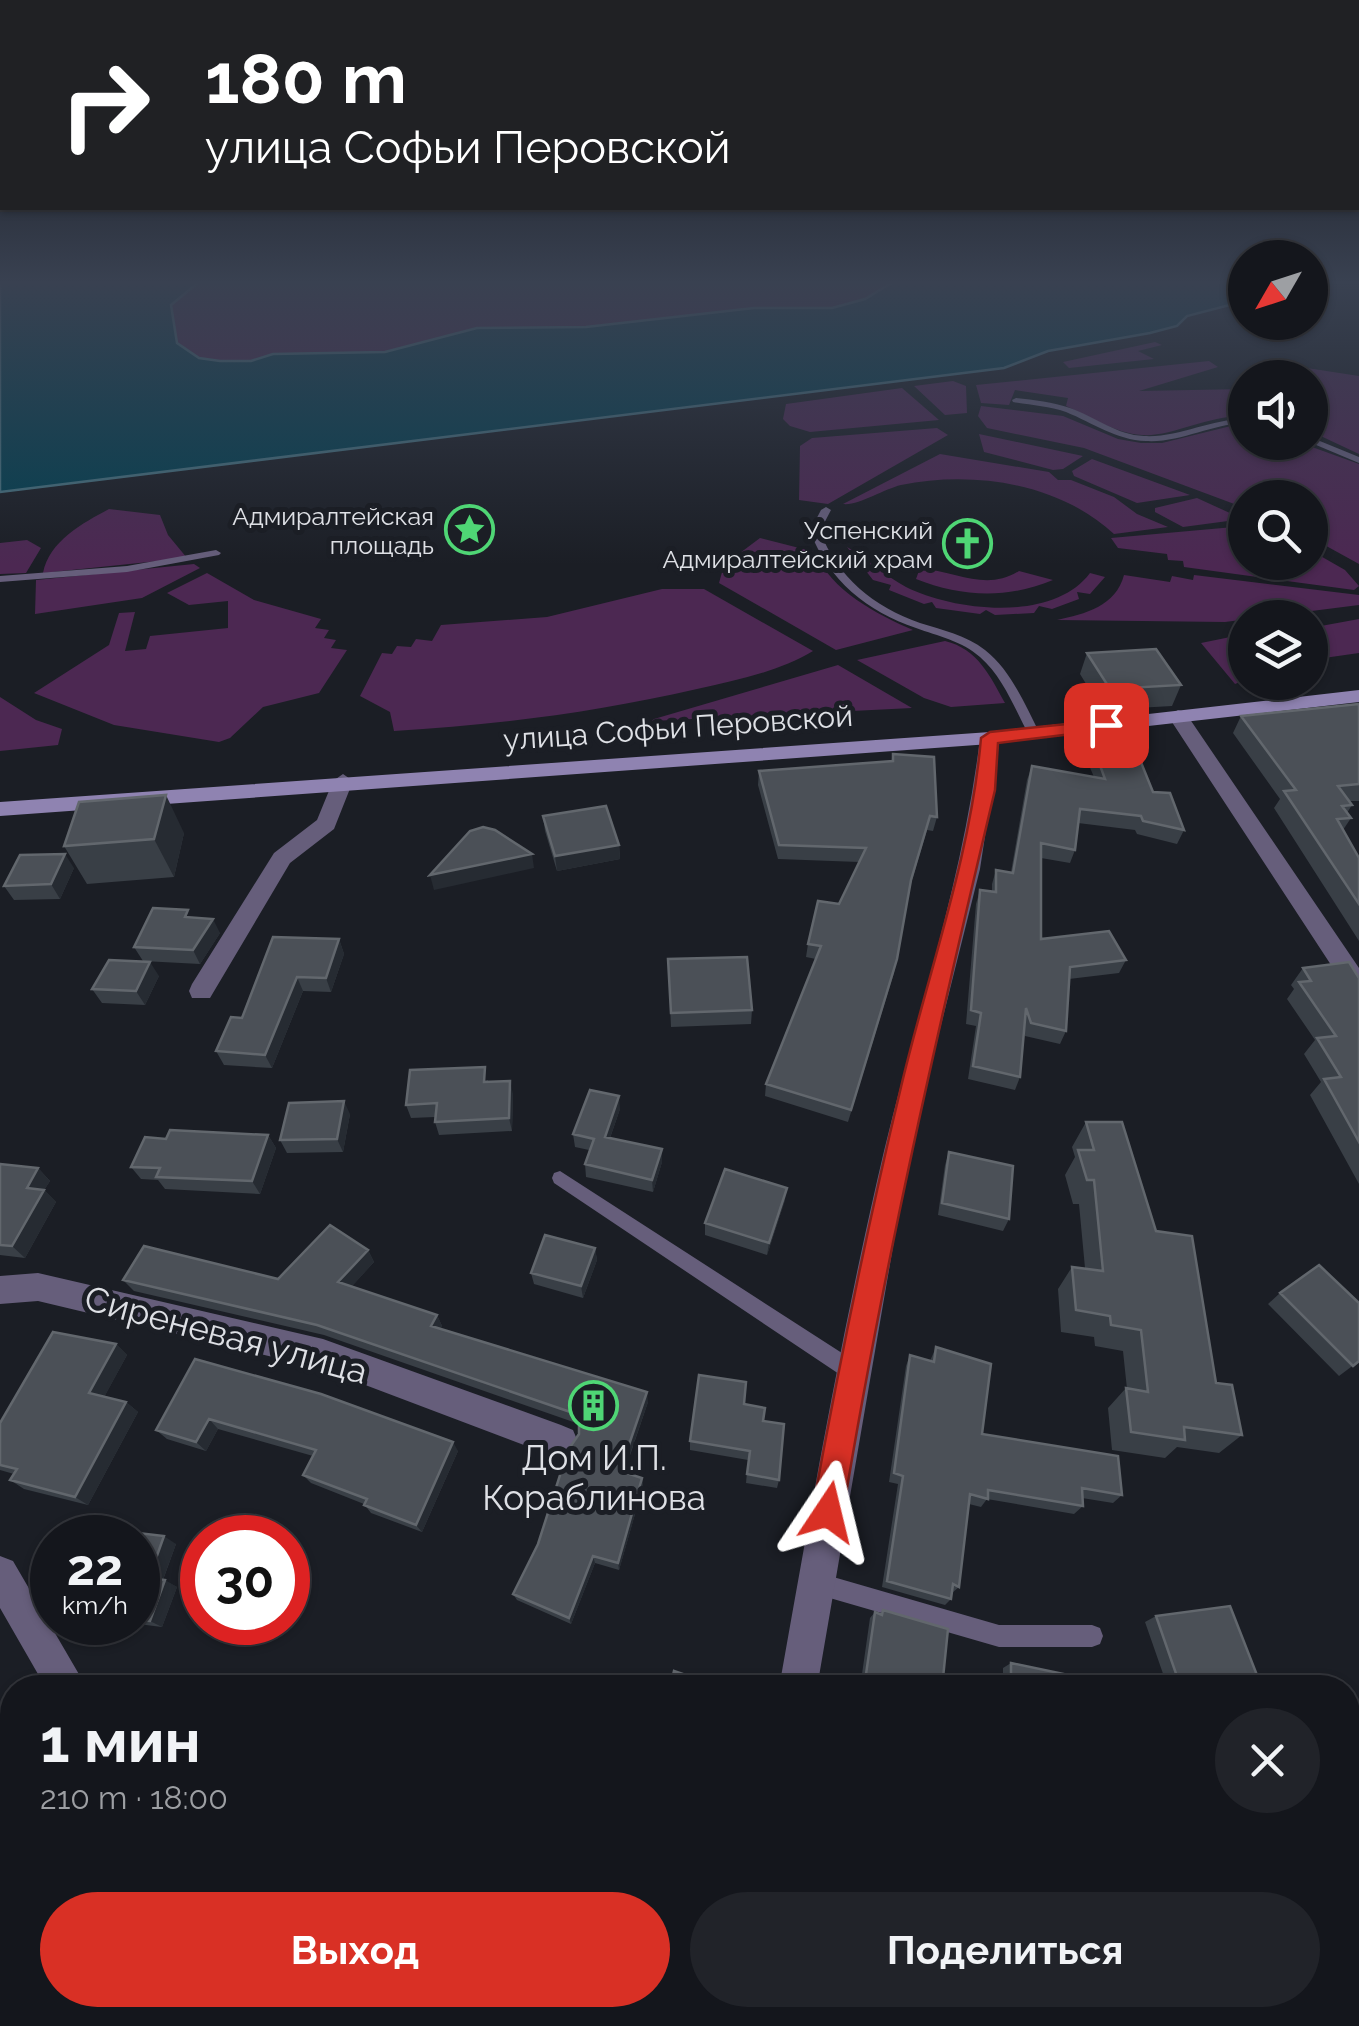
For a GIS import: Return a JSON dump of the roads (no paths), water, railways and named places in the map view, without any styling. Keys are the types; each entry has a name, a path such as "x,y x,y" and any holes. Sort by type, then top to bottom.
{"main road":[{"name":"улица Софьи Перовской","path":"0,809 342,781 990,738 1359,696"}],"street":[{"path":"1178,716 1359,987"},
{"path":"800,1675 852,1371 913,1086 986,790 990,738"},
{"path":"201,991 282,858 326,824 342,781"},
{"name":"Сиреневая улица","path":"0,1290 38,1288 323,1354 561,1442"},
{"path":"0,1574 60,1675"}],"lane":[{"path":"1016,400 1058,406 1113,432 1140,439 1162,438 1228,422"},
{"path":"1328,447 1359,460"},
{"path":"826,510 815,531 820,548 840,577 904,620 954,636 983,653 1003,675 1034,734"},
{"path":"0,579 127,570 216,553"},
{"path":"560,1178 852,1371"},
{"path":"816,1583 999,1636 1092,1636"}],"water":[{"path":"0,377 935,377 0,492"}],"place":[{"name":"Адмиралтейская площадь","path":"469,530"},
{"name":"Успенский Адмиралтейский храм","path":"968,544"},
{"name":"Дом И.П. Кораблинова","path":"594,1406"}]}
